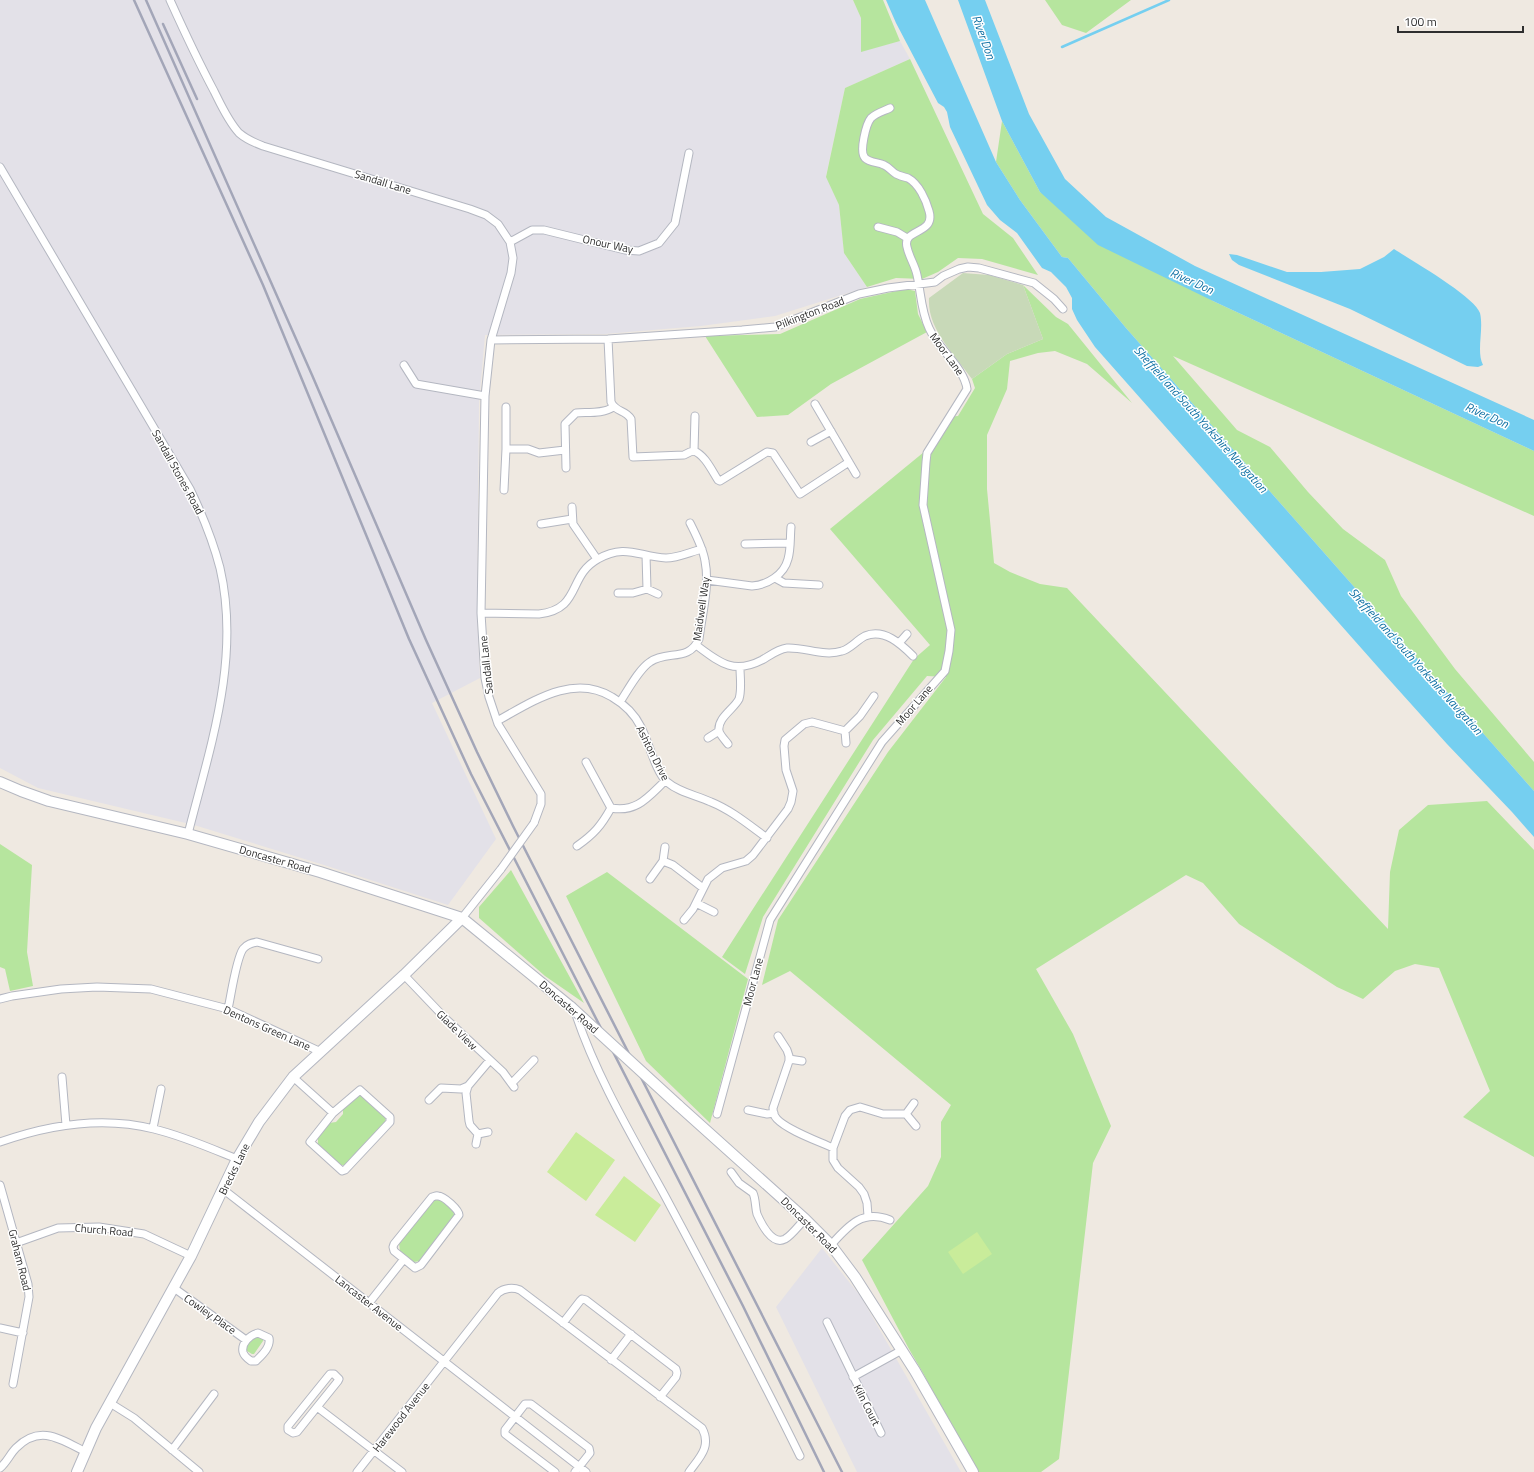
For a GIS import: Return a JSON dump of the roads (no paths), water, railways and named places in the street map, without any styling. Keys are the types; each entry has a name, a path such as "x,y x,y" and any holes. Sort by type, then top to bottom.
{"street":[{"name":"Sandall Lane","path":"170,0 197,59 231,122 240,133 252,142 486,215 498,224 510,242 513,258 511,273 491,340 485,396 481,613 485,678 489,697 497,721 541,794 540,809 534,823 501,870 462,918"},
{"path":"878,227 897,232 907,238 926,227 929,220 929,211 919,190 913,182 898,175 884,165 868,160 863,156 862,150 870,119 875,114 890,108"},
{"name":"Onour Way","path":"510,242 532,230 544,230 625,250 639,251 651,247 659,243 676,223 689,153"},
{"name":"Sandall Stones Road","path":"0,167 190,489 202,514 220,568 225,601 226,668 220,711 188,834"},
{"name":"Moor Lane","path":"717,1114 770,920 882,742 945,671 951,630 923,505 926,462 927,453 967,389 964,377 934,339 929,328 920,297 915,267 906,247 907,238"},
{"name":"Pilkington Road","path":"491,340 608,339 775,327 859,294 888,288 934,282 943,276 968,267 979,268 1034,283 1054,299 1063,310"},
{"path":"608,339 611,402 613,407 628,414 631,419 633,456 676,456 694,451 702,457 720,481 767,452 770,452 773,453 800,494 849,462"},
{"path":"404,365 416,384 485,396"},
{"path":"815,404 856,474"},
{"path":"504,490 506,407"},
{"path":"566,468 565,424 576,413 605,411 610,410 613,407"},
{"path":"694,451 695,416"},
{"path":"811,442 831,431"},
{"path":"506,449 528,449 539,453 565,450"},
{"path":"572,507 573,524 597,559"},
{"path":"541,524 572,519"},
{"name":"Maidwell Way","path":"620,702 645,666 651,661 657,658 690,651 696,646 699,639 707,580 705,560 702,549 690,523"},
{"path":"707,580 752,586 765,584 775,578 782,572 788,562 791,527"},
{"path":"745,544 790,543"},
{"path":"481,613 539,614 549,613 558,609 568,599 583,572 597,559 612,552 626,551 666,558 675,557 702,549"},
{"path":"646,555 647,589"},
{"path":"775,578 784,583 819,585"},
{"path":"618,593 633,593 647,589 658,594"},
{"path":"899,643 907,634"},
{"path":"696,646 721,663 740,668 759,662 786,648 831,653 843,651 865,636 871,635 888,637 899,643 913,656"},
{"path":"728,744 720,731 722,719 739,699 740,668"},
{"name":"Ashton Drive","path":"497,721 549,694 562,689 590,688 605,692 620,702 641,727 665,781 685,793 726,809 766,838"},
{"path":"846,743 845,732 860,716 874,696"},
{"path":"684,920 696,903 708,879 722,868 746,860 753,855 791,802 793,791 786,770 785,740 804,724 812,722 845,732"},
{"path":"708,738 720,731"},
{"path":"586,762 611,808"},
{"path":"611,808 617,809 637,806 665,781"},
{"name":"Doncaster Road","path":"0,782 49,801 188,834 320,872 462,918 573,1009 805,1219 831,1245 855,1277 902,1350 973,1472"},
{"path":"577,846 591,836 600,826 611,808"},
{"path":"650,879 663,861 665,846"},
{"path":"663,861 673,865 703,888"},
{"path":"696,903 714,912"},
{"name":"Brecks Lane","path":"77,1472 96,1428 174,1288 224,1190 237,1159 259,1122 293,1077 404,975 462,918"},
{"path":"228,1009 240,957 244,949 249,944 257,942 318,958"},
{"name":"Glade View","path":"404,975 446,1019 503,1072 513,1085 534,1060"},
{"name":"Dentons Green Lane","path":"0,999 61,989 97,987 151,989 228,1009 321,1052"},
{"path":"573,1009 584,1037 617,1108 755,1366 800,1456"},
{"path":"778,1036 787,1050 789,1059 773,1108 774,1113 777,1119 785,1125 833,1148"},
{"path":"789,1059 802,1061"},
{"path":"478,1134 470,1126 466,1093 468,1086 490,1060"},
{"path":"62,1077 66,1125"},
{"path":"293,1077 333,1113"},
{"path":"429,1100 441,1088 461,1088 468,1086"},
{"path":"153,1128 161,1089"},
{"path":"360,1090 391,1119 345,1170 342,1171 310,1142 333,1113 360,1090"},
{"path":"906,1114 914,1103"},
{"path":"868,1216 867,1203 864,1194 859,1187 838,1168 833,1160 833,1148 846,1116 850,1110 860,1106 883,1114 906,1114"},
{"path":"748,1110 767,1114 774,1113"},
{"path":"906,1114 916,1126"},
{"path":"0,1142 66,1125 100,1123 153,1128 186,1138 237,1159"},
{"path":"478,1134 488,1132"},
{"path":"476,1144 478,1134"},
{"path":"731,1172 739,1183 753,1193 759,1218 769,1234 775,1239 786,1239 805,1219"},
{"name":"Graham Road","path":"0,1185 28,1284 29,1297 13,1384"},
{"name":"Lancaster Avenue","path":"224,1190 515,1416 577,1469 586,1472"},
{"path":"438,1196 442,1197 457,1209 459,1215 421,1265 416,1268 404,1260 394,1251 393,1247 432,1198 438,1196"},
{"path":"831,1245 858,1220 868,1216 881,1216 890,1220"},
{"name":"Church Road","path":"16,1243 58,1228 99,1227 144,1234 191,1256"},
{"path":"369,1303 404,1260"},
{"name":"Cowley Place","path":"174,1288 246,1340"},
{"name":"Harewood Avenue","path":"357,1472 501,1290 515,1288 520,1290 563,1323"},
{"path":"660,1397 676,1377 676,1369 586,1300 582,1299 563,1323 611,1360 660,1397 702,1428 706,1446 705,1451 689,1472"},
{"name":"Kiln Court","path":"826,1322 881,1433"},
{"path":"0,1328 22,1333"},
{"path":"611,1360 631,1334"},
{"name":"Kiln Court","path":"853,1377 902,1350"},
{"path":"330,1374 334,1374 338,1380 317,1407 297,1432 293,1433 288,1430 288,1426 330,1374"},
{"path":"172,1450 214,1394"},
{"path":"110,1403 134,1418 199,1472"},
{"path":"555,1472 505,1434 505,1430 525,1404 532,1404 590,1448 590,1453 577,1469"},
{"path":"317,1407 402,1472"},
{"path":"0,1468 22,1442 33,1436 41,1434 50,1435 86,1452"}],"water":[{"name":"Sheffield and South Yorkshire Navigation","path":"886,0 925,0 996,162 1020,200 1062,257 1068,258 1126,328 1534,791 1534,837 1385,675 1095,347 1077,320 1072,309 1072,298 1066,287 1051,272 1042,268 1017,233 1000,220 987,205 950,127 947,112 944,107 938,103 896,23"},
{"name":"River Don","path":"958,0 985,0 1029,114 1065,179 1106,217 1195,266 1534,420 1534,451 1213,301 1098,245 1040,192 1002,121"},
{"path":"1394,249 1455,289 1476,306 1480,313 1481,320 1480,353 1483,365 1478,367 1467,366 1350,309 1239,265 1232,260 1229,254 1237,255 1287,272 1321,272 1360,269 1384,257"}],"waterway":[{"path":"1062,47 1169,0"}],"railway":[{"path":"134,0 263,285 409,639 471,774 743,1306 824,1472"},
{"path":"146,0 312,375 426,640 477,752 513,826 842,1472"},
{"path":"163,24 197,99"}]}
